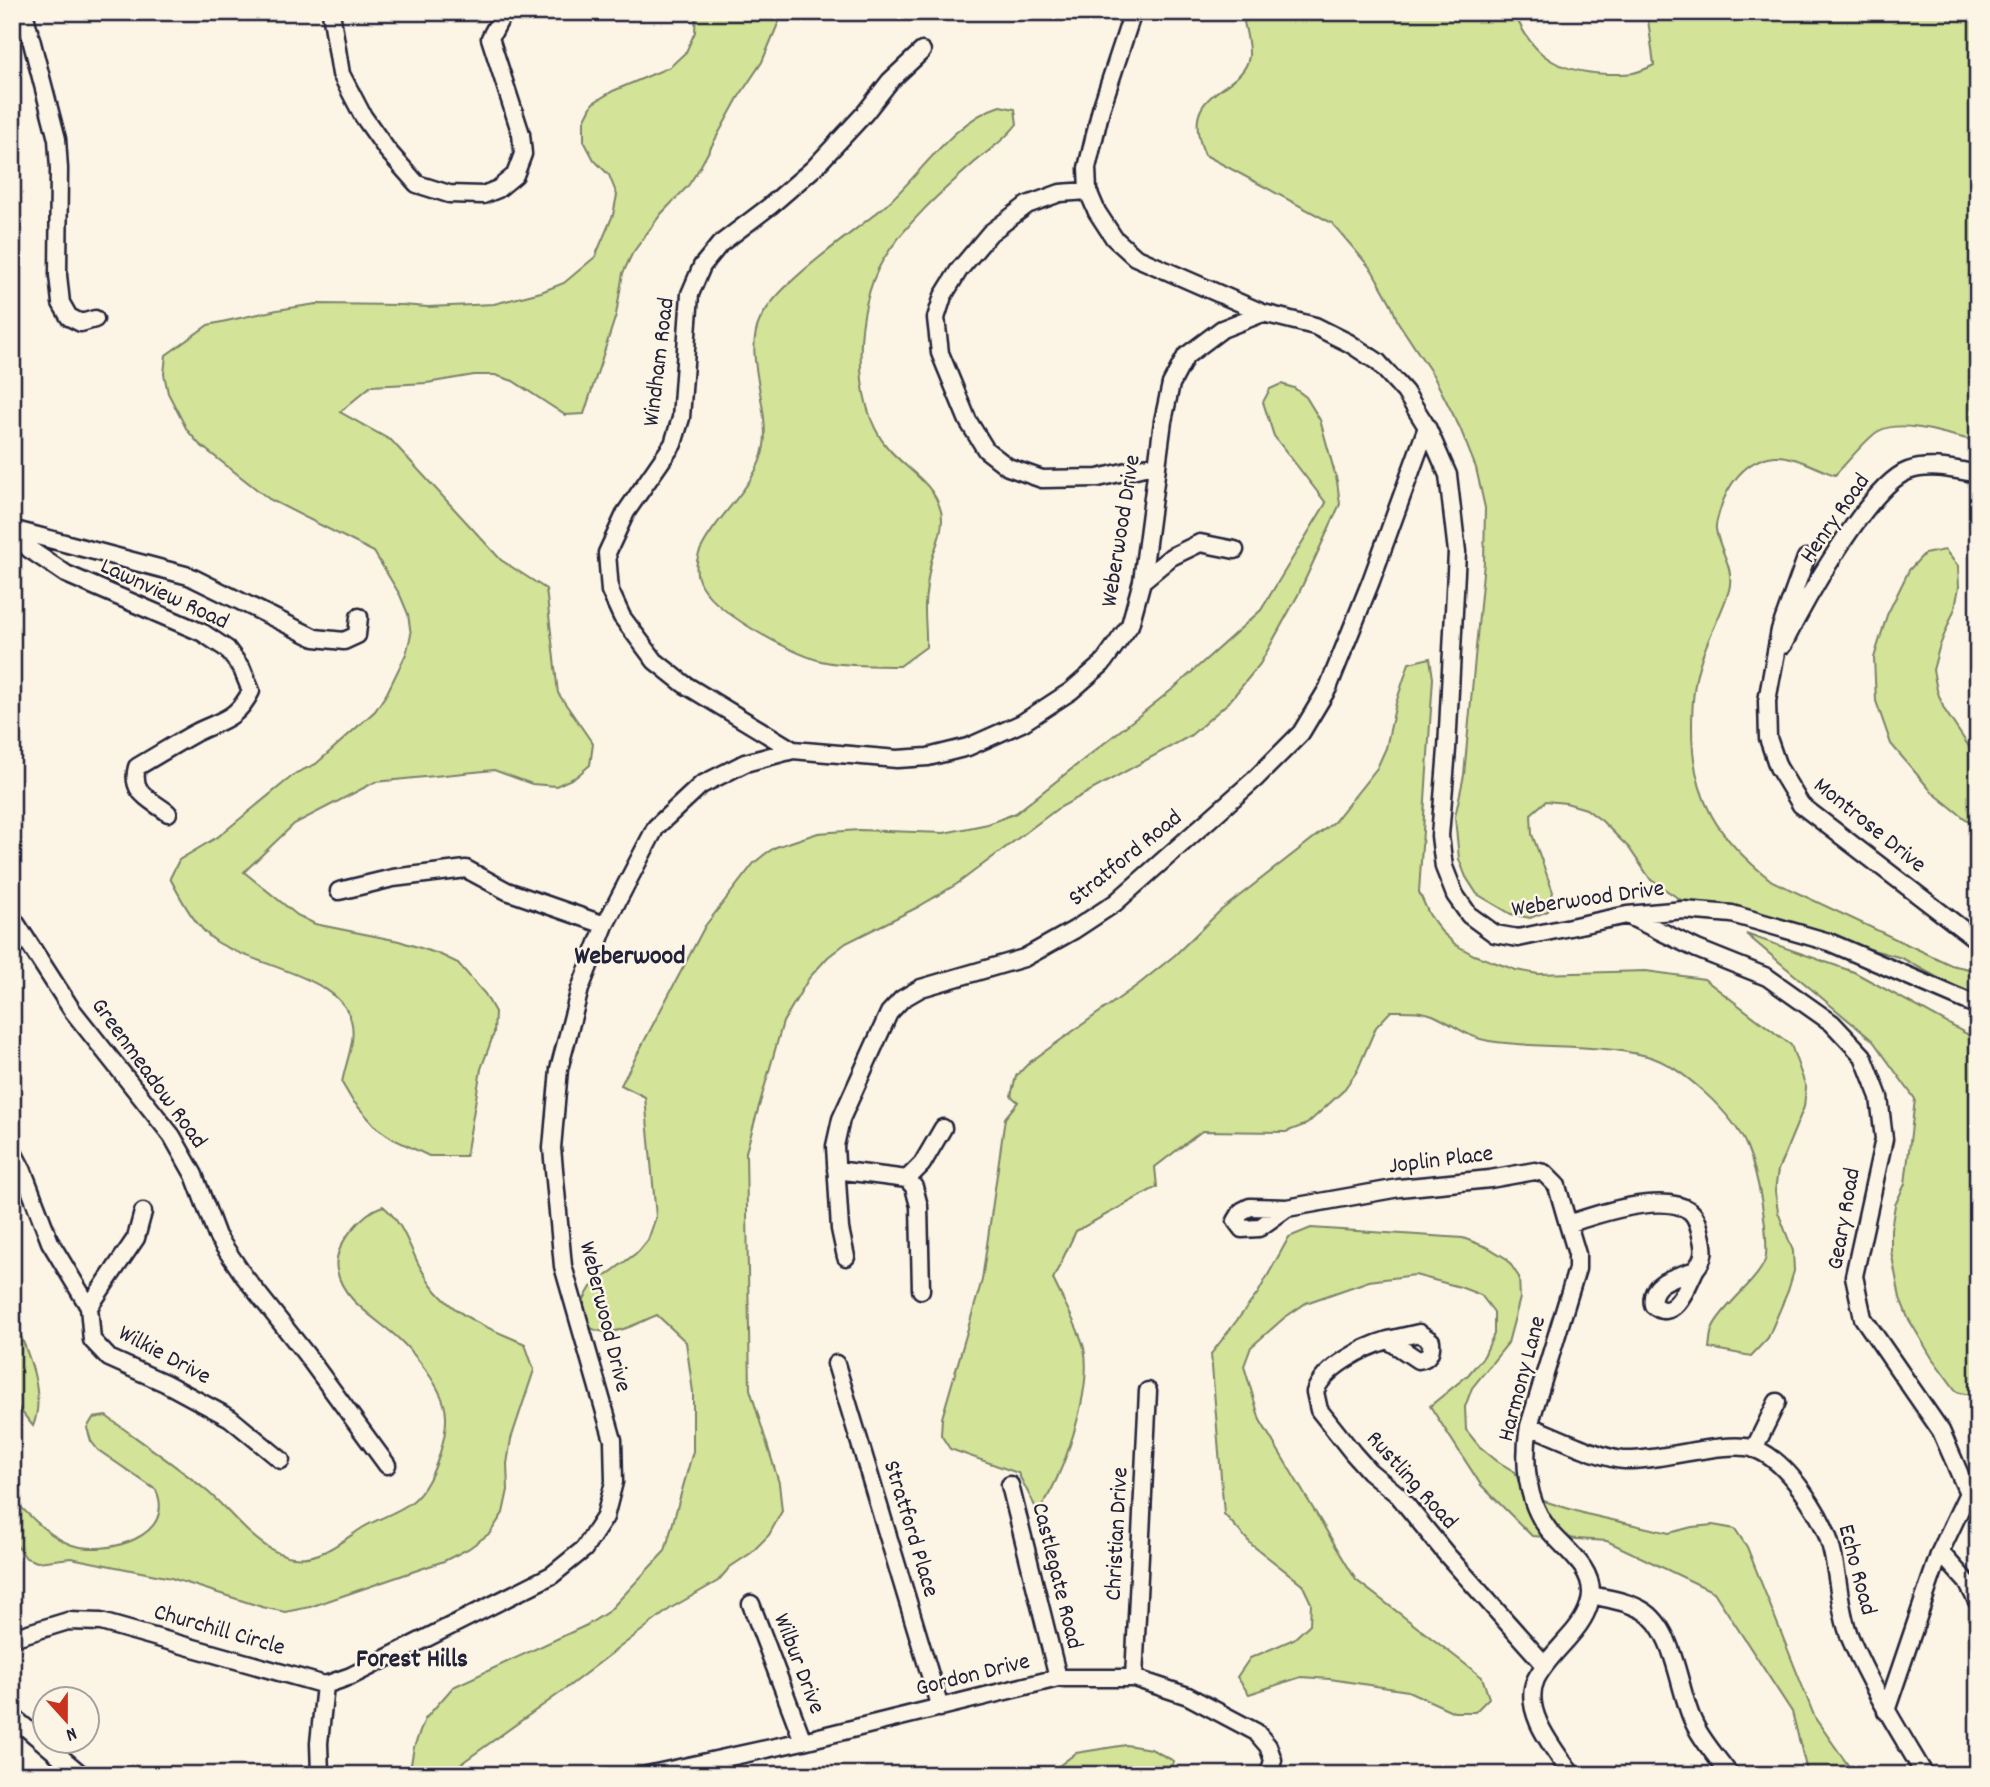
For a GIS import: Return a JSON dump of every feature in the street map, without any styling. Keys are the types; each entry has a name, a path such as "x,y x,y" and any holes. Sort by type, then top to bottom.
{"street":[{"path":"24,12 57,139 58,275 61,303 69,317 81,323 95,319"},
{"path":"331,12 341,74 363,116 387,150 417,184 449,194 483,195 498,189 515,175 523,154 521,134 490,38 503,12"},
{"path":"1133,12 1101,109 1087,168 1088,191 1097,212 1114,238 1135,257 1262,313"},
{"name":"Windham Road","path":"793,750 684,684 655,661 622,617 610,591 607,553 626,512 673,444 681,418 690,294 702,266 720,244 814,168 865,113 890,81 922,51"},
{"path":"1088,191 1060,193 1027,205 990,233 959,270 943,296 936,318 940,353 968,421 986,450 1008,467 1042,480 1098,478 1157,464"},
{"name":"Weberwood Drive","path":"325,1685 351,1676 552,1575 584,1549 605,1517 614,1482 613,1440 563,1266 552,1148 559,1069 580,989 605,925 656,827 701,785 745,763 793,750 897,759 928,757 968,747 1022,723 1071,691 1102,664 1130,625 1142,581 1163,421 1171,384 1186,356 1222,329 1262,313 1315,326 1349,343 1378,362 1405,392 1427,427 1448,475 1457,552 1440,836 1444,867 1455,895 1469,915 1495,934 1518,938 1627,915 1684,910 1732,914 1829,942 1978,1006"},
{"name":"Stratford Road","path":"846,1257 840,1229 835,1146 841,1119 889,1013 902,999 921,988 1024,958 1115,903 1255,779 1301,733 1328,688 1371,581 1427,427"},
{"name":"Henry Road","path":"1774,663 1840,547 1884,487 1902,474 1921,468 1937,467 1978,474"},
{"name":"Lawnview Road","path":"15,530 189,576 315,638 344,641 357,635 359,617"},
{"name":"Lawnview Road","path":"15,530 29,549 66,574 203,633 227,649 242,669 251,691 245,703 225,721 198,732 136,767 134,779 137,790 168,813"},
{"path":"1142,581 1171,557 1200,543 1235,551"},
{"name":"Montrose Drive","path":"1806,558 1785,611 1766,714 1768,738 1778,767 1801,805 1978,941"},
{"path":"339,891 393,878 466,869 507,891 605,925"},
{"name":"Geary Road","path":"1627,915 1697,949 1767,977 1832,1023 1863,1056 1879,1097 1884,1139 1854,1276 1863,1318 1941,1431 1968,1493 1940,1552 1886,1711"},
{"name":"Greenmeadow Road","path":"12,917 72,1010 172,1136 194,1175 217,1236 244,1276 387,1465"},
{"path":"907,1179 922,1164 943,1128"},
{"name":"Wilkie Drive","path":"12,1150 23,1171 50,1242 89,1307 92,1340 109,1358 165,1383 230,1418 281,1460"},
{"path":"836,1170 907,1179 915,1187 919,1206 920,1290"},
{"name":"Joplin Place","path":"1287,1208 1399,1188 1490,1179 1535,1171 1544,1173 1557,1186 1568,1224"},
{"path":"1568,1224 1601,1213 1628,1208 1669,1205 1683,1208 1696,1218 1702,1237 1704,1255 1695,1270"},
{"path":"89,1307 136,1238 143,1212"},
{"name":"Harmony Lane","path":"1568,1224 1577,1254 1577,1269 1525,1451 1527,1473 1538,1512 1546,1526 1581,1564 1588,1578 1591,1595"},
{"name":"Rustling Road","path":"1388,1339 1370,1345 1323,1377 1315,1392 1319,1410 1361,1462 1398,1495 1447,1555 1545,1665"},
{"name":"Stratford Place","path":"836,1364 940,1708"},
{"name":"Christian Drive","path":"1134,1678 1148,1391"},
{"path":"1530,1426 1620,1460 1729,1448 1754,1448 1777,1402"},
{"name":"Echo Road","path":"1754,1448 1777,1462 1791,1475 1811,1504 1830,1544 1850,1638 1886,1711 1925,1775"},
{"name":"Castlegate Road","path":"1010,1485 1058,1678"},
{"path":"1940,1552 1966,1582 1978,1603"},
{"path":"1572,1775 1551,1744 1534,1706 1532,1692 1545,1665 1581,1623 1591,1595 1630,1604 1654,1618 1676,1667 1693,1723 1730,1775"},
{"name":"Wilbur Drive","path":"751,1604 803,1741"},
{"name":"Churchill Circle","path":"12,1638 68,1622 101,1622 325,1685"},
{"name":"Gordon Drive","path":"646,1775 803,1741 1058,1678 1134,1678 1188,1696 1255,1732 1268,1745 1273,1760 1269,1775"},
{"path":"320,1775 319,1743 325,1685"},
{"path":"12,1716 82,1775"}],"green space":[{"path":"696,12 783,12 762,62 738,98 699,169 632,254 623,273 616,315 584,414 565,415 513,381 495,375 371,386 340,412 392,441 501,560 546,589 558,693 593,744 590,765 576,777 556,786 532,784 494,770 375,782 294,824 244,872 297,915 315,924 399,941 458,963 485,994 495,1012 494,1033 481,1069 466,1156 429,1156 377,1128 352,1100 342,1083 353,1035 351,1020 343,1005 313,982 217,942 196,922 170,878 179,860 219,836 296,773 316,764 375,711 406,654 411,635 408,614 400,595 374,552 269,499 199,444 187,430 168,393 164,374 166,355 208,325 277,310 316,304 428,307 494,304 564,283 595,257 613,215 617,195 609,175 594,160 584,141 584,121 593,103 613,91 670,67 686,52 695,32"},
{"path":"1242,12 1514,12 1530,41 1550,60 1561,66 1590,73 1626,74 1654,65 1647,12 1978,12 1978,442 1927,429 1899,426 1877,432 1835,475 1798,460 1775,456 1754,463 1738,476 1726,494 1716,523 1730,573 1729,590 1698,670 1692,728 1693,753 1703,796 1711,815 1736,849 1772,881 1951,965 1978,971 1978,1000 1902,958 1720,908 1684,902 1651,880 1629,848 1602,821 1586,809 1566,803 1546,801 1531,814 1532,834 1553,892 1548,911 1530,918 1511,914 1477,894 1459,859 1455,817 1464,775 1484,562 1485,508 1476,468 1460,428 1433,375 1398,322 1372,270 1332,223 1205,155 1198,133 1199,116 1204,104 1236,78 1249,56"},
{"path":"1000,106 1015,109 1017,124 937,196 892,246 874,279 862,328 862,381 875,428 894,455 932,491 941,511 941,530 931,562 925,600 926,647 900,666 821,661 772,640 719,605 706,593 699,581 696,567 703,545 747,485 764,446 764,414 754,348 760,320 782,290 885,206 953,135 983,113"},
{"path":"1281,384 1294,388 1306,397 1320,420 1337,481 1340,504 1298,595 1260,664 1229,702 1190,736 1057,809 957,884 846,943 828,957 809,978 783,1022 746,1152 750,1389 779,1483 782,1511 769,1535 751,1553 730,1567 718,1581 671,1608 560,1693 452,1770 451,1775 409,1775 414,1747 425,1719 453,1687 587,1625 609,1611 665,1551 693,1451 693,1392 686,1342 657,1315 623,1329 597,1331 589,1327 584,1313 584,1299 591,1287 639,1251 648,1240 656,1217 645,1097 621,1085 705,926 754,863 776,847 818,833 859,830 944,833 988,824 1016,813 1174,688 1261,610 1326,503 1274,436 1263,402 1270,389"},
{"path":"1945,550 1958,566 1959,587 1955,608 1933,670 1944,709 1978,760 1978,829 1932,792 1891,744 1876,701 1874,658 1887,615 1909,570 1924,554"},
{"path":"1430,658 1433,678 1419,892 1441,931 1456,945 1474,955 1516,970 1538,974 1646,971 1704,979 1791,1045 1806,1087 1804,1107 1778,1170 1775,1191 1778,1212 1793,1251 1794,1271 1768,1338 1751,1356 1709,1348 1712,1329 1718,1319 1764,1264 1766,1244 1761,1201 1747,1147 1731,1121 1705,1093 1661,1061 1647,1056 1608,1049 1489,1041 1432,1015 1414,1011 1391,1011 1376,1027 1357,1071 1343,1091 1307,1124 1286,1132 1202,1131 1155,1167 1157,1187 1076,1231 1053,1279 1082,1340 1086,1365 1084,1386 1066,1456 1048,1497 1038,1512 1018,1473 950,1449 941,1435 942,1418 982,1280 1005,1118 1018,1102 1011,1096 1016,1076 1030,1062 1139,984 1175,955 1220,911 1334,822 1377,768 1386,748 1396,703 1409,663"},
{"path":"1746,934 1854,972 1978,1040 1978,1397 1957,1392 1932,1358 1908,1318 1900,1298 1891,1251 1891,1229 1895,1205 1905,1184 1915,1099 1873,1041"},
{"path":"383,1206 400,1226 419,1265 440,1295 464,1315 525,1344 534,1370 511,1439 507,1464 508,1490 503,1513 490,1533 468,1549 444,1561 310,1607 285,1612 171,1578 71,1558 37,1562 26,1558 12,1539 12,1498 55,1537 86,1548 119,1545 135,1539 148,1531 157,1520 160,1506 156,1490 98,1450 91,1441 87,1428 93,1418 106,1416 196,1482 260,1542 290,1557 307,1557 326,1551 413,1501 427,1483 439,1456 445,1427 444,1404 437,1387 419,1361 399,1339 353,1300 340,1281 337,1270 339,1251 350,1232 366,1215"},
{"path":"1311,1228 1463,1238 1489,1248 1507,1259 1519,1277 1520,1298 1508,1343 1472,1388 1465,1407 1466,1430 1479,1446 1515,1472 1524,1495 1586,1514 1669,1533 1713,1525 1735,1529 1747,1547 1815,1718 1855,1775 1808,1775 1792,1712 1714,1592 1607,1541 1532,1536 1481,1485 1430,1406 1468,1375 1484,1356 1494,1334 1494,1312 1481,1295 1415,1275 1369,1281 1306,1303 1251,1347 1244,1366 1260,1420 1356,1580 1482,1677 1489,1698 1475,1712 1454,1712 1408,1691 1301,1677 1249,1694 1237,1677 1250,1658 1294,1639 1310,1624 1311,1603 1302,1584 1252,1545 1224,1514 1211,1354 1258,1293 1289,1237"},
{"path":"12,1315 36,1385 37,1413 33,1426 12,1400"},
{"path":"1126,1745 1151,1749 1174,1761 1169,1775 1047,1775 1076,1753"}],"district":[{"name":"Weberwood","path":"630,957"},
{"name":"Forest Hills","path":"412,1660"}]}
